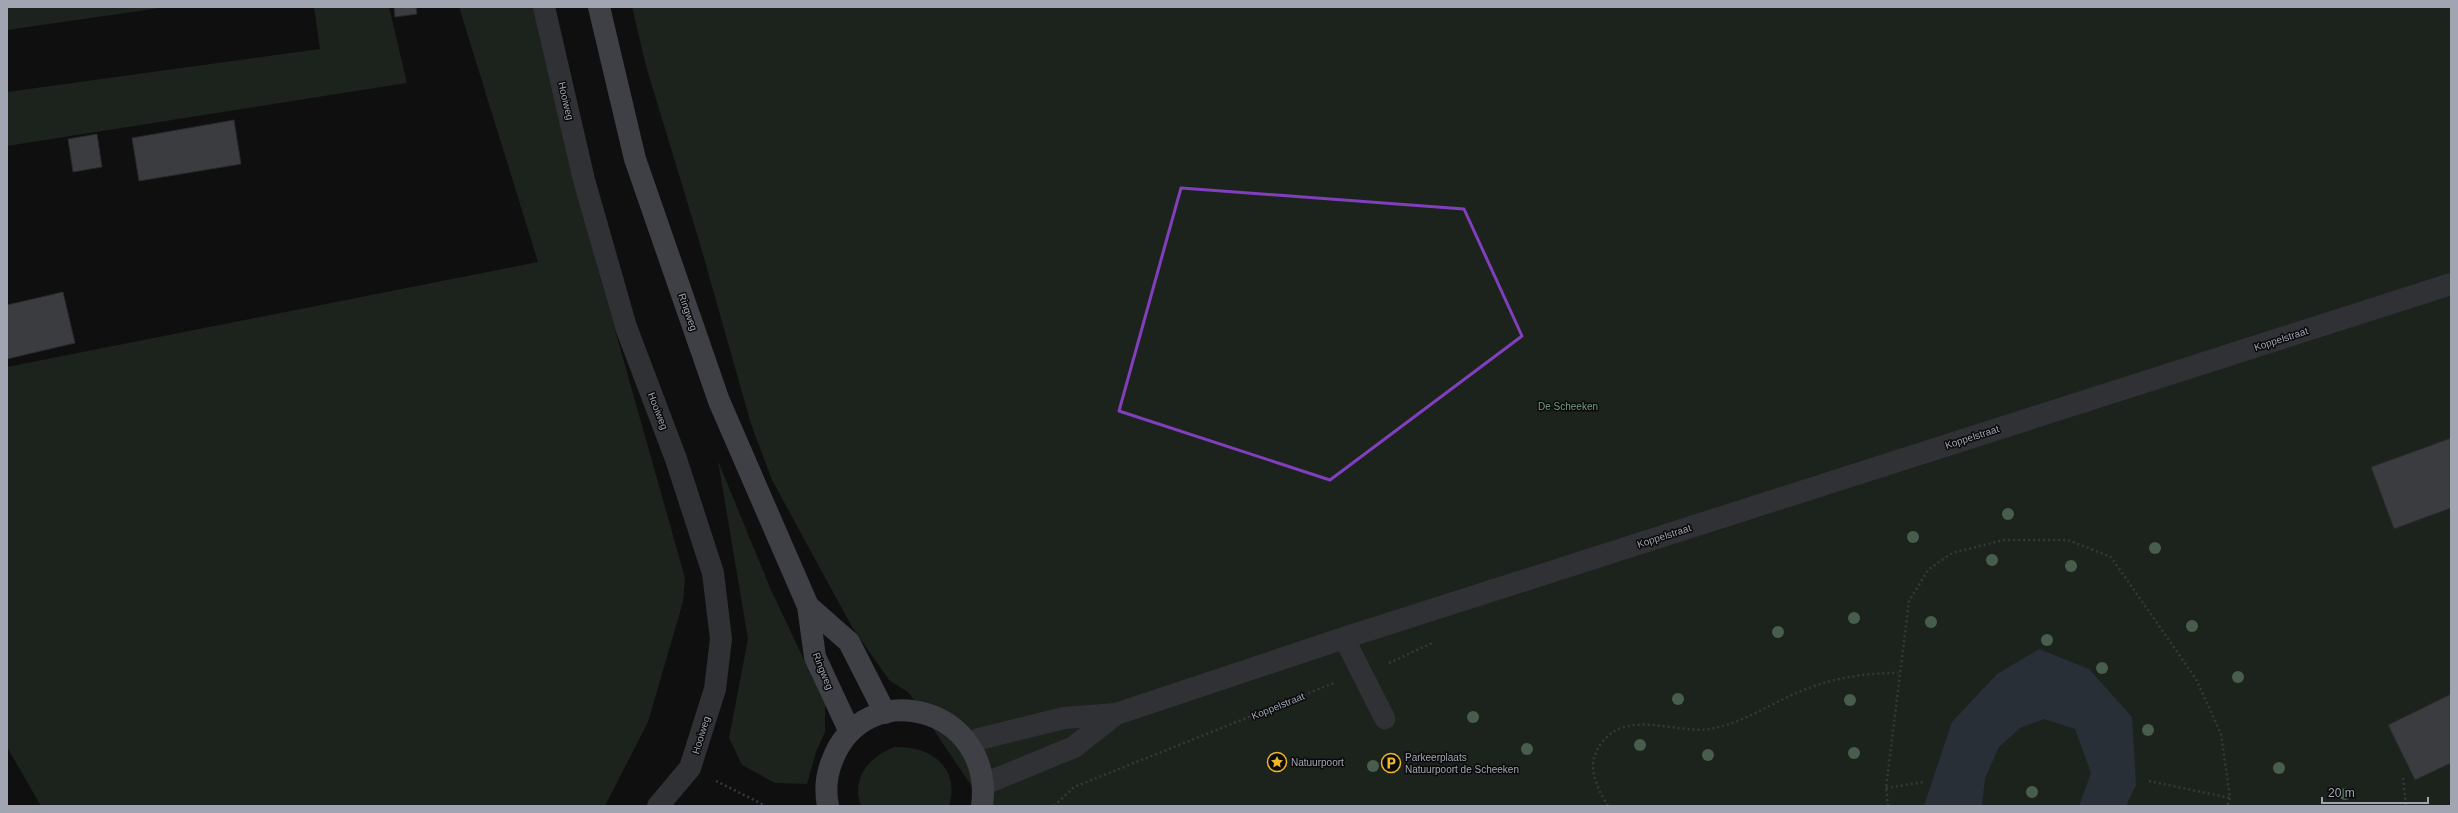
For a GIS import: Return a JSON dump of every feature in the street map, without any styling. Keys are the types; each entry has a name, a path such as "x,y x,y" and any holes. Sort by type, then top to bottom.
{"main road":[{"name":"Ringweg","path":"599,7 634,159 714,387 758,496 808,606 816,657 850,732"},
{"name":"Ringweg","path":"808,606 849,642 885,713"},
{"path":"828,806 826,796 828,772 836,750 850,732 867,720 885,713 904,710 924,712 942,720 958,730 969,744 980,764 984,784 982,806"}],"street":[{"name":"Hooiweg","path":"544,7 584,180 624,320 676,459 714,572 721,639 715,689 690,768 658,806"},
{"name":"Koppelstraat","path":"969,744 1064,718 1116,714 1344,638 2451,284"},
{"name":"Koppelstraat","path":"984,784 1074,747 1116,714"}],"lane":[{"path":"1344,638 1385,719"}],"path":[{"path":"1888,806 1886,788 1898,673 1909,601 1928,570 1952,553 2004,540 2068,540 2111,557 2196,679 2221,734 2230,798 2227,806"},
{"name":"Koppelstraat","path":"1054,806 1074,788 1361,672 1396,660 1429,646 1435,640"},
{"path":"1608,806 1594,783 1593,759 1604,739 1624,727 1654,724 1708,729 1752,716 1809,688 1866,672 1898,673"},
{"path":"690,768 766,806"},
{"path":"2403,778 2406,806"},
{"path":"2149,781 2230,798"},
{"path":"1886,788 1924,782"}],"highlighted area":[{"path":"1181,188 1464,209 1522,336 1330,480 1119,411"}],"green space":[{"path":"7,7 167,7 7,30"},
{"path":"314,7 389,7 407,83 7,146 7,92 320,49"},
{"path":"459,7 535,7 597,266 685,578 683,602 648,722 605,806 41,806 7,747 7,367 538,262"},
{"name":"De Scheeken","path":"632,7 2451,7 2451,806 985,806 909,693 889,680 852,627 772,480 751,424 700,244 646,66"},
{"path":"718,461 771,590 825,704 825,732 816,752 807,784 775,783 742,765 729,738 748,639"},
{"path":"895,747 908,747 920,750 931,755 940,762 951,780 952,792 949,806 861,806 858,796 858,786 865,769 878,756"}],"shaded area":[{"path":"2039,649 2089,669 2132,717 2136,785 2126,806 2079,806 2091,773 2075,729 2044,719 2020,728 1999,747 1985,778 1982,806 1924,806 1952,722 1997,674"}],"building":[{"path":"394,7 416,7 417,14 395,17"},
{"path":"234,120 241,164 139,181 132,138"},
{"path":"97,134 102,167 73,172 68,139"},
{"path":"63,292 75,343 7,359 7,305"},
{"path":"2451,438 2451,508 2394,529 2371,467"},
{"path":"2451,694 2451,763 2415,780 2388,725"}],"place":[{"name":"Natuurpoort","path":"1277,762"},
{"name":"Parkeerplaats Natuurpoort de Scheeken","path":"1391,763"}]}
